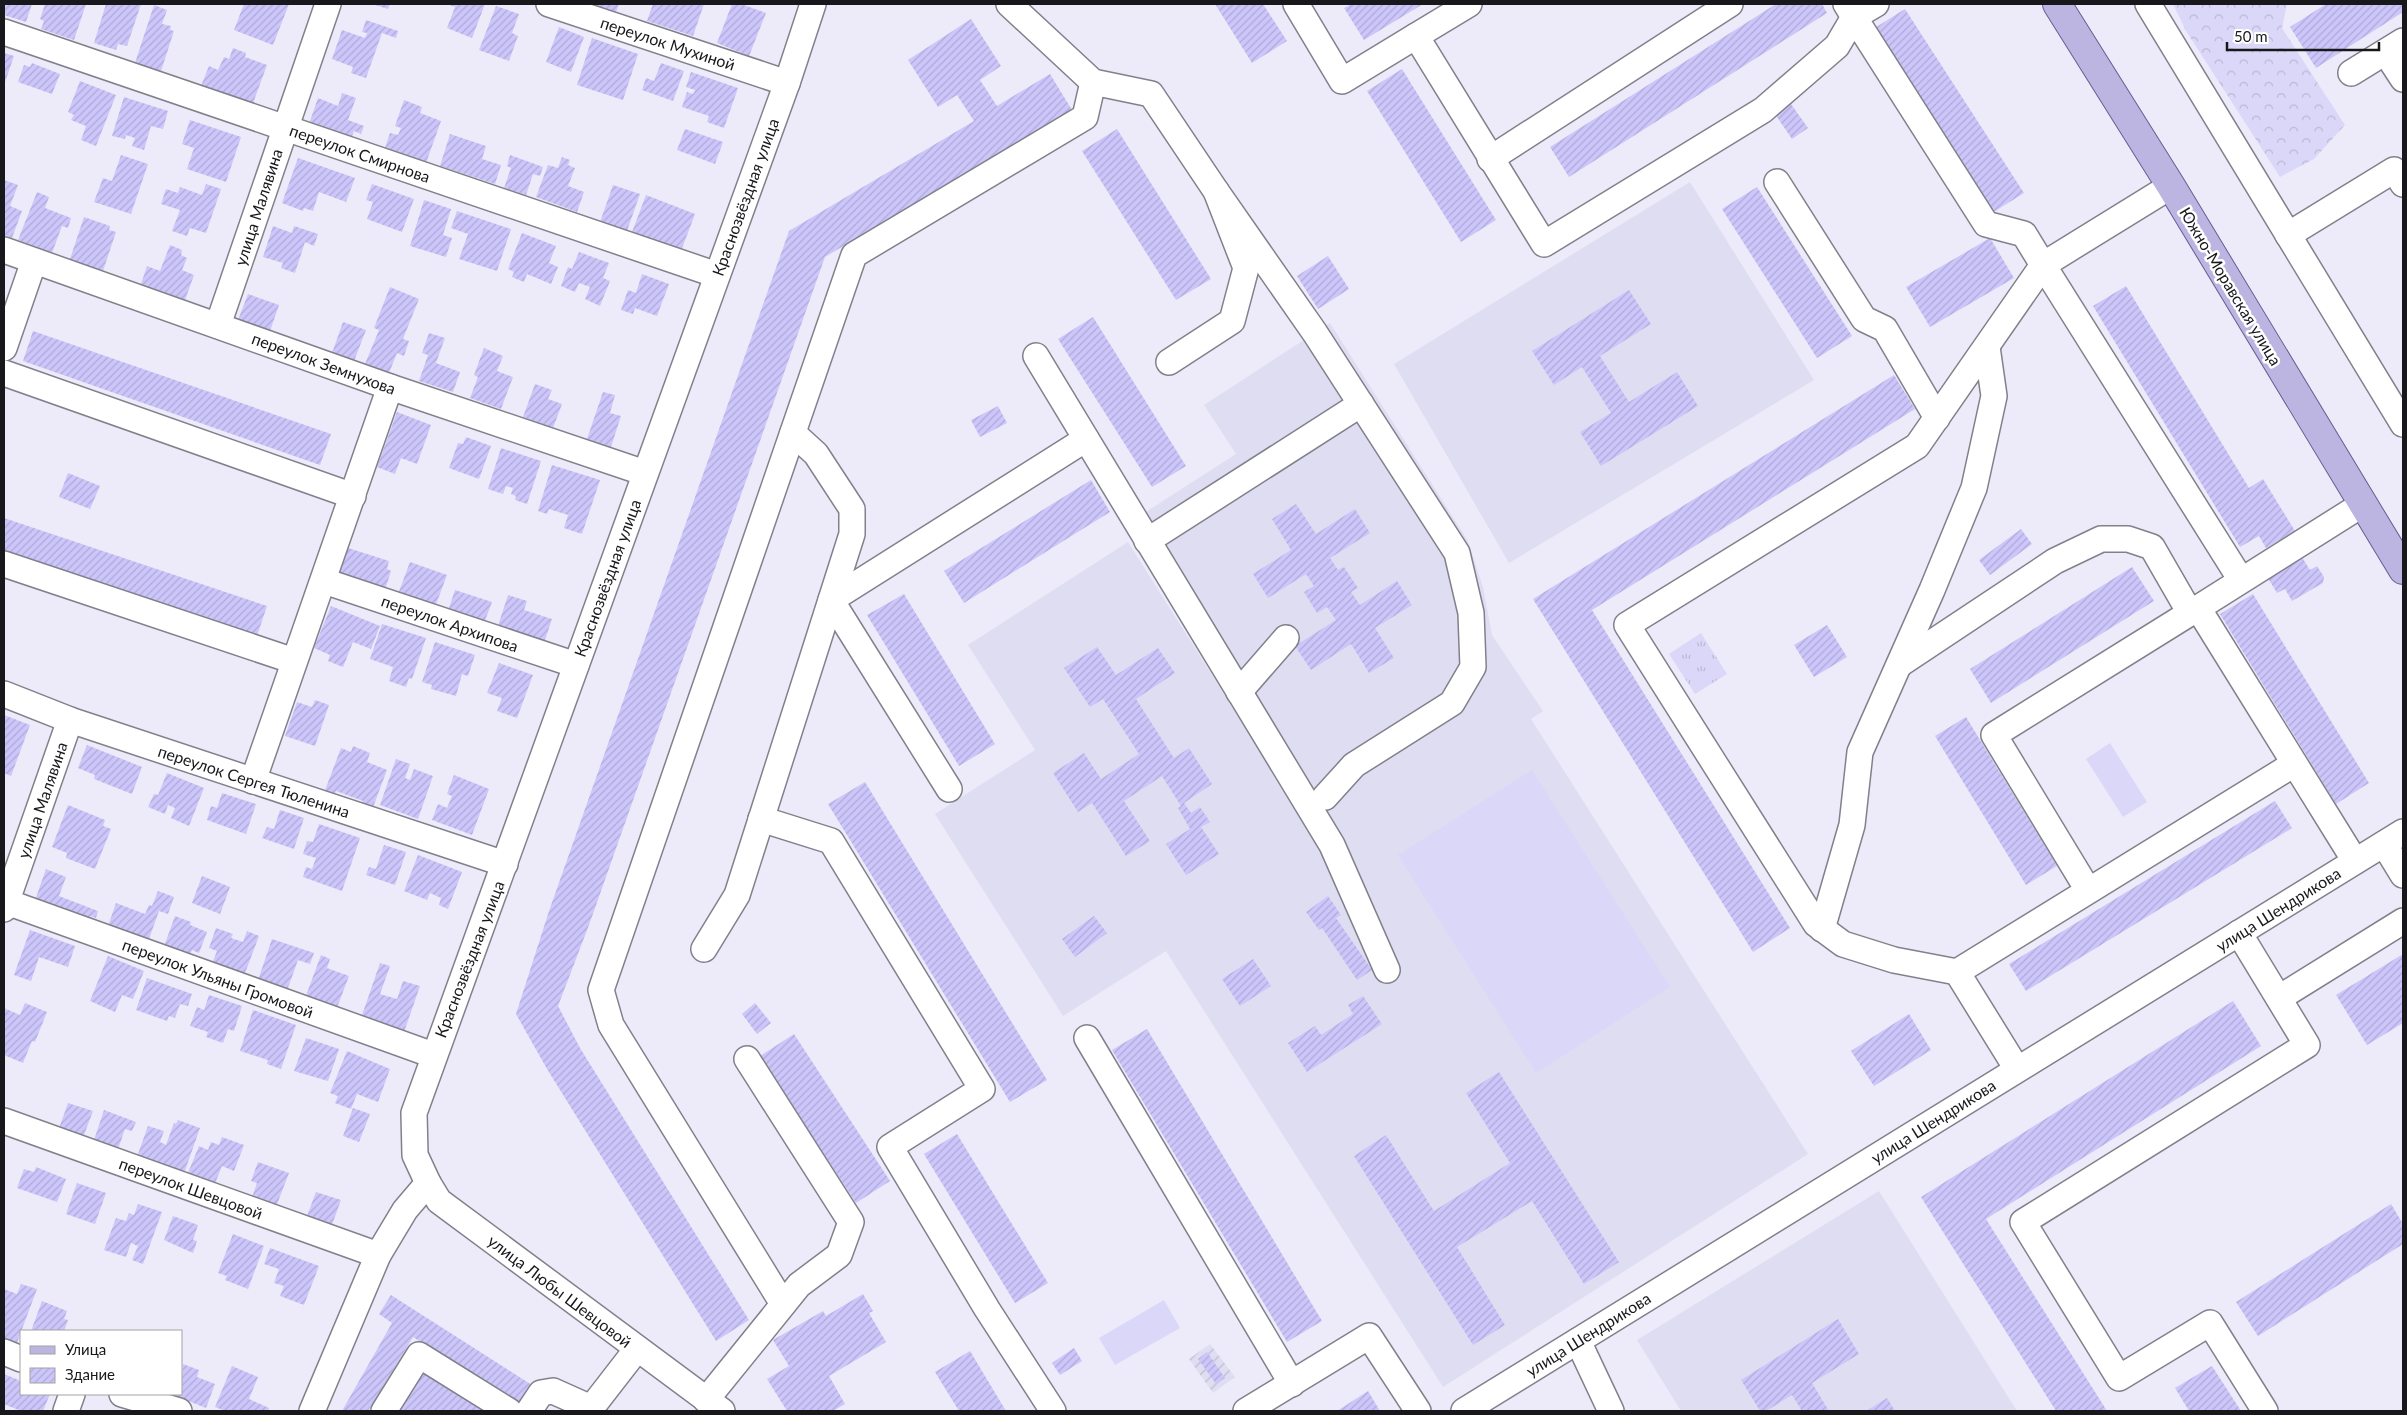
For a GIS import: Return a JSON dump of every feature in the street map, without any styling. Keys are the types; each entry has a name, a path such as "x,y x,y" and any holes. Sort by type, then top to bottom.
{"main road":[{"name":"Южно-Моравская улица","path":"2057,4 2171,186 2403,570"}],"street":[{"name":"улица Малявина","path":"218,325 328,4"},
{"name":"Краснозвёздная улица","path":"415,1155 414,1113 433,1055 505,864 814,4"},
{"path":"1009,4 1093,82 1151,94 1315,333 1458,553 1471,613 1473,667 1452,703 1354,765 1325,797"},
{"path":"1296,4 1342,81 1469,4"},
{"path":"1490,159 1730,4"},
{"path":"1850,10 1876,4"},
{"path":"2148,4 2403,424"},
{"name":"переулок Мухиной","path":"557,5 787,83"},
{"path":"1416,36 1544,244 1763,110 1837,46 1850,10"},
{"path":"1850,10 1986,224 2024,234 2241,580"},
{"name":"переулок Смирнова","path":"4,32 717,275"},
{"path":"2350,73 2395,47 2403,79"},
{"path":"784,1304 611,1025 601,990 854,255 1085,116 1093,82"},
{"path":"2288,235 2400,171"},
{"path":"1777,182 1864,319 1885,329 1936,418"},
{"path":"2171,186 2043,265 1917,446 1627,625 1816,924 1843,944 1894,960 1957,972 2294,764"},
{"path":"1169,362 1232,320 1246,268 1216,191"},
{"name":"переулок Земнухова","path":"4,250 390,387 645,473"},
{"path":"4,348 34,261"},
{"path":"1822,929 1852,825 1860,752 1900,664 1974,488 1994,396 1987,346"},
{"path":"1036,356 1332,845 1387,970"},
{"path":"4,373 353,496"},
{"path":"253,781 390,387"},
{"path":"1148,540 1361,404"},
{"path":"704,949 737,895 852,534 852,509 816,454 793,433"},
{"path":"831,600 1086,439"},
{"path":"2088,890 1994,735 2362,504"},
{"path":"1900,664 2055,560 2100,538 2128,539 2152,547 2355,861"},
{"path":"4,564 294,661"},
{"name":"переулок Архипова","path":"324,580 576,665"},
{"path":"831,600 949,789"},
{"path":"1239,692 1286,638"},
{"name":"переулок Сергея Тюленина","path":"4,694 70,720 505,864"},
{"name":"улица Малявина","path":"5,904 70,720"},
{"path":"762,819 831,841 982,1089 890,1147 987,1309 1053,1411"},
{"path":"2394,838 2403,875"},
{"name":"улица Шендрикова","path":"1464,1411 2394,838"},
{"name":"переулок Ульяны Громовой","path":"5,904 433,1055"},
{"path":"2279,998 2403,921"},
{"path":"2239,933 2307,1045 2023,1222 2119,1378 2210,1323 2265,1411"},
{"path":"1957,972 2017,1069"},
{"path":"1087,1038 1292,1384"},
{"path":"714,1405 799,1285 838,1255 851,1222 747,1060"},
{"name":"переулок Шевцовой","path":"4,1121 378,1255"},
{"name":"улица Любы Шевцовой","path":"415,1155 428,1184 439,1201 714,1405"},
{"path":"312,1411 378,1255 405,1210 428,1184"},
{"path":"1246,1411 1369,1336 1418,1411"},
{"path":"1578,1341 1611,1411"},
{"path":"529,1411 541,1393 553,1390 590,1410 637,1349"},
{"path":"4,1352 20,1359"},
{"path":"384,1411 419,1355 509,1411"},
{"path":"66,1411 72,1395"},
{"path":"125,1395 179,1411"}],"shaded area":[{"path":"1690,182 1814,380 1509,563 1394,364"},
{"path":"1330,323 1468,541 1483,587 1492,635 1543,711 1531,719 1808,1154 1443,1387 1166,951 1063,1016 935,814 1035,750 968,645 1128,542 1323,851 1141,515 1236,454 1204,405"},
{"path":"1879,1191 2017,1411 1681,1411 1637,1340"},
{"path":"1210,1344 1235,1377 1213,1393 1189,1359"}],"green space":[{"path":"2173,4 2287,4 2282,28 2345,125 2314,159 2280,177 2186,31"},
{"path":"1701,633 1727,674 1695,694 1669,654"},
{"path":"2110,743 2147,802 2123,817 2086,759"},
{"path":"1532,770 1670,987 1536,1073 1398,855"},
{"path":"1164,1300 1180,1328 1115,1365 1099,1338"}],"building":[{"path":"4,4 32,4 26,22 4,15"},
{"path":"45,4 86,4 74,40 41,29 44,21 40,19"},
{"path":"106,4 141,4 127,46 118,44 116,50 94,43"},
{"path":"244,4 289,4 273,45 234,30"},
{"path":"372,4 390,4 388,9"},
{"path":"447,4 485,4 472,38 447,28 455,7"},
{"path":"592,4 619,4 616,12"},
{"path":"653,4 704,4 693,36 647,21"},
{"path":"732,4 741,4 766,13 749,56 717,43"},
{"path":"1215,4 1263,4 1287,41 1252,63"},
{"path":"1351,4 1423,4 1364,40 1344,8"},
{"path":"1776,4 1822,4 1827,13 1569,177 1550,147"},
{"path":"2326,4 2403,4 2403,12 2316,68 2290,27"},
{"path":"154,5 167,10 162,24 171,26 170,30 174,31 161,71 135,63"},
{"path":"496,6 519,14 512,33 518,36 509,61 479,50"},
{"path":"1905,9 2024,193 1992,213 1873,29"},
{"path":"971,19 1001,66 980,80 997,106 1050,74 1072,110 825,257 589,925 558,1006 580,1048 749,1320 716,1341 547,1069 516,1014 549,911 789,231 974,121 957,95 938,107 908,60"},
{"path":"366,20 398,31 396,38 382,33 366,78 351,73 353,67 332,59 342,30 365,38 367,33 362,32"},
{"path":"559,27 584,37 571,72 546,62"},
{"path":"592,38 638,54 623,100 577,85"},
{"path":"233,48 246,53 245,57 267,65 252,106 201,86 209,66 218,70 224,57 229,59"},
{"path":"4,53 14,56 4,85"},
{"path":"32,63 60,74 52,94 18,82 24,65 30,67"},
{"path":"661,63 684,71 673,101 642,90 646,78 654,81"},
{"path":"1402,69 1496,220 1461,242 1367,91"},
{"path":"691,72 738,88 724,128 707,122 709,116 682,107 687,92 693,94 695,90 686,87"},
{"path":"80,81 116,95 96,146 81,140 86,126 71,120 74,115 68,112"},
{"path":"342,93 356,98 348,120 364,126 361,134 354,131 351,139 309,124 318,98 338,106"},
{"path":"124,97 168,111 163,129 151,126 144,150 132,146 135,138 126,135 125,139 112,136"},
{"path":"404,100 422,107 420,113 441,121 426,163 385,148 390,133 398,135 401,128 395,126"},
{"path":"1791,104 1808,128 1792,139 1775,114"},
{"path":"190,120 241,137 226,182 187,169 194,148 182,144"},
{"path":"685,129 723,142 715,164 677,150"},
{"path":"1117,129 1211,279 1176,300 1082,151"},
{"path":"450,134 486,146 482,159 501,165 495,184 440,166"},
{"path":"121,155 148,164 131,214 94,202 103,178 112,181"},
{"path":"510,155 543,167 540,176 533,174 526,195 504,188 511,168 507,166"},
{"path":"562,157 570,160 568,165 575,168 568,186 584,192 577,212 536,197 548,165 558,168"},
{"path":"298,158 355,178 346,202 319,192 313,211 304,208 303,211 282,203"},
{"path":"4,180 18,185 10,206 22,211 12,238 4,235"},
{"path":"206,184 221,189 206,233 190,228 187,236 172,231 180,210 161,204 166,189 178,193 180,187 202,195"},
{"path":"372,184 414,199 402,232 367,219 373,202 366,200"},
{"path":"613,185 640,194 627,231 600,222"},
{"path":"1757,187 1852,336 1817,358 1722,209"},
{"path":"37,192 49,197 45,208 71,218 68,228 62,226 52,253 18,240"},
{"path":"646,195 695,214 681,251 632,232"},
{"path":"424,200 451,209 443,235 452,238 446,257 410,246"},
{"path":"457,211 511,229 497,271 459,259 468,234 451,228"},
{"path":"84,217 110,226 109,230 116,232 103,271 70,259"},
{"path":"273,226 292,233 294,226 318,234 314,246 305,242 295,273 281,268 283,263 263,257"},
{"path":"522,233 556,246 549,263 558,267 551,284 527,274 524,282 512,277 514,272 508,269"},
{"path":"1990,238 2014,278 1930,327 1906,287"},
{"path":"170,245 182,250 181,255 187,258 182,270 194,275 185,300 141,284 147,266 160,271"},
{"path":"579,252 609,263 603,278 610,281 600,306 585,299 590,287 579,283 575,292 561,286 568,267 572,269"},
{"path":"1328,256 1349,289 1318,309 1297,276"},
{"path":"642,274 669,284 657,316 635,308 633,314 621,310 628,290 636,293"},
{"path":"2126,286 2249,488 2263,479 2295,531 2266,548 2259,536 2240,547 2093,306"},
{"path":"390,287 419,299 403,339 409,341 404,356 397,353 389,373 365,364 379,330 374,328"},
{"path":"1629,290 1651,324 1600,356 1629,402 1677,372 1698,406 1601,466 1580,432 1611,413 1582,367 1554,385 1532,351"},
{"path":"248,294 279,305 270,331 238,320"},
{"path":"1093,317 1186,466 1152,487 1058,339"},
{"path":"343,322 366,330 354,361 332,353"},
{"path":"33,331 331,434 320,465 23,361"},
{"path":"429,333 445,338 436,363 460,372 453,392 419,381 428,355 422,353"},
{"path":"484,348 503,356 497,371 513,377 501,409 470,398 478,377 474,375"},
{"path":"1894,375 1915,409 1592,610 1790,928 1753,952 1533,599"},
{"path":"535,384 552,390 548,399 562,404 553,428 523,417"},
{"path":"603,392 615,395 610,413 621,416 611,447 587,439"},
{"path":"998,406 1007,423 980,437 971,420"},
{"path":"397,412 431,425 417,464 401,458 395,474 377,467"},
{"path":"466,437 491,446 479,479 449,468 458,443 463,444"},
{"path":"501,448 541,461 527,504 515,500 516,496 511,494 513,488 506,486 503,494 488,489"},
{"path":"552,465 600,480 582,534 564,528 568,515 549,509 547,514 538,511"},
{"path":"68,473 100,486 90,509 59,497"},
{"path":"1091,480 1110,512 964,603 944,571"},
{"path":"1296,504 1316,534 1355,509 1370,533 1330,558 1338,570 1344,567 1358,588 1351,592 1360,605 1397,581 1412,605 1375,628 1394,658 1369,673 1351,644 1311,670 1295,646 1336,620 1327,607 1317,613 1304,592 1314,586 1306,574 1268,598 1253,574 1291,550 1272,519"},
{"path":"4,518 267,606 257,636 4,551"},
{"path":"2021,529 2032,544 1990,575 1979,560"},
{"path":"348,548 389,561 387,569 391,571 385,590 339,575"},
{"path":"2300,554 2310,570 2317,566 2324,577 2323,583 2292,601 2285,589 2277,593 2266,575"},
{"path":"410,562 447,575 435,607 398,594"},
{"path":"2132,567 2154,601 1991,703 1970,669"},
{"path":"455,590 492,602 484,623 448,611"},
{"path":"904,594 995,744 959,766 867,615"},
{"path":"2253,594 2369,783 2336,804 2220,614"},
{"path":"508,595 527,601 524,610 552,619 543,646 496,632"},
{"path":"331,606 380,626 371,649 353,642 343,667 328,661 330,655 314,648"},
{"path":"382,624 426,638 412,679 409,678 406,687 389,681 393,667 370,659"},
{"path":"1827,625 1847,657 1814,677 1794,645"},
{"path":"435,642 475,655 468,676 462,674 456,696 431,689 432,685 422,682"},
{"path":"1097,647 1116,675 1158,648 1175,673 1136,699 1174,758 1189,748 1212,784 1184,803 1191,813 1200,807 1210,822 1201,827 1219,854 1186,875 1166,844 1190,829 1178,808 1181,806 1162,776 1124,801 1150,841 1126,856 1092,803 1078,812 1053,773 1084,753 1101,779 1139,754 1103,699 1090,707 1064,668"},
{"path":"499,663 533,675 517,718 497,711 502,698 487,693"},
{"path":"315,700 329,705 315,746 285,736 297,702 312,707"},
{"path":"4,715 30,725 11,776 4,773"},
{"path":"1966,717 2057,866 2026,885 1935,736"},
{"path":"87,745 142,767 132,794 94,779 95,775 78,768"},
{"path":"353,746 370,753 367,762 387,770 372,810 361,806 363,801 336,791 334,797 324,793 341,748 351,752"},
{"path":"396,759 410,764 405,778 410,780 414,769 433,776 418,819 380,805"},
{"path":"167,773 204,788 189,826 171,818 175,808 168,805 165,814 148,807 154,794 158,795"},
{"path":"454,775 489,789 472,835 432,820 438,804 447,808 452,796 447,794"},
{"path":"865,782 1047,1080 1010,1102 828,804"},
{"path":"222,793 256,804 246,834 207,820 211,806 217,808"},
{"path":"2275,801 2292,828 2026,991 2009,964"},
{"path":"68,805 105,820 103,826 111,829 95,869 66,858 67,853 52,847"},
{"path":"280,810 304,818 294,849 262,838 267,827 274,829"},
{"path":"319,824 360,838 342,891 303,877 306,867 312,869 316,858 303,854 307,841 313,842"},
{"path":"384,845 406,852 395,885 366,875 369,867 376,869"},
{"path":"418,855 462,872 448,909 439,905 441,898 430,893 427,900 404,891"},
{"path":"46,869 66,877 59,896 98,911 96,918 90,916 86,926 33,906"},
{"path":"202,876 230,887 220,914 192,903"},
{"path":"158,891 174,897 168,914 159,911 149,939 141,936 138,944 106,932 116,903 145,914 149,905 152,906"},
{"path":"1328,896 1341,915 1336,918 1372,970 1357,980 1322,928 1319,930 1306,912"},
{"path":"175,916 191,922 190,925 207,932 199,953 192,950 187,962 162,952"},
{"path":"1094,916 1107,933 1075,957 1062,939"},
{"path":"216,928 233,934 231,938 243,942 247,931 259,936 242,981 210,969 217,951 209,948"},
{"path":"30,930 75,946 68,967 39,957 31,981 14,975"},
{"path":"272,939 314,953 310,964 298,960 285,996 256,986"},
{"path":"2403,954 2403,1023 2367,1045 2336,995"},
{"path":"321,955 330,959 327,968 349,976 335,1013 304,1001"},
{"path":"108,956 144,971 133,999 122,995 115,1012 90,1001"},
{"path":"1253,959 1271,986 1240,1006 1222,979"},
{"path":"380,963 390,966 380,994 397,999 403,981 420,986 403,1035 360,1021"},
{"path":"147,978 192,994 188,1006 180,1004 175,1018 169,1016 167,1021 136,1010"},
{"path":"209,995 242,1006 234,1031 228,1029 223,1043 206,1037 208,1032 190,1026 197,1007 204,1010"},
{"path":"1363,996 1382,1024 1307,1072 1288,1043 1315,1026 1321,1035 1353,1014 1348,1005"},
{"path":"2233,1001 2261,1046 1986,1219 2107,1411 2056,1411 1921,1197"},
{"path":"25,1003 47,1012 35,1042 32,1041 23,1063 4,1055 4,1008 20,1015"},
{"path":"755,1003 771,1023 757,1034 742,1014"},
{"path":"253,1010 296,1025 281,1069 267,1064 268,1060 240,1051"},
{"path":"1909,1014 1931,1050 1874,1086 1851,1051"},
{"path":"1147,1029 1322,1321 1287,1342 1112,1050"},
{"path":"794,1034 890,1181 856,1203 760,1056"},
{"path":"306,1038 339,1049 328,1081 294,1071"},
{"path":"347,1051 390,1069 378,1102 357,1094 351,1109 335,1103 338,1096 330,1093"},
{"path":"1499,1072 1619,1262 1584,1284 1532,1201 1457,1247 1505,1325 1473,1345 1354,1156 1386,1135 1434,1211 1510,1163 1466,1093"},
{"path":"68,1103 93,1111 81,1143 57,1134"},
{"path":"353,1108 370,1114 359,1142 343,1136"},
{"path":"104,1110 136,1122 132,1131 125,1129 116,1155 92,1146"},
{"path":"178,1120 200,1128 181,1182 134,1165 148,1126 164,1131 160,1142 166,1145 174,1123 176,1124"},
{"path":"957,1134 1048,1283 1015,1303 924,1154"},
{"path":"222,1137 244,1145 234,1171 222,1166 212,1191 185,1180 199,1146 208,1150 211,1142 219,1145"},
{"path":"258,1162 289,1173 274,1212 250,1203 257,1183 251,1181"},
{"path":"36,1167 66,1179 57,1202 17,1188 24,1169 34,1172"},
{"path":"77,1183 106,1193 95,1224 66,1214"},
{"path":"316,1192 341,1200 329,1233 304,1224"},
{"path":"138,1204 162,1212 143,1264 132,1260 138,1246 131,1243 126,1257 104,1250 116,1218 126,1221 129,1213 134,1215"},
{"path":"2391,1204 2403,1224 2403,1244 2258,1336 2236,1302"},
{"path":"173,1216 198,1225 193,1240 197,1241 193,1253 164,1240"},
{"path":"233,1234 264,1246 248,1289 225,1280 227,1276 218,1273"},
{"path":"270,1248 319,1266 304,1305 280,1296 284,1286 274,1283 279,1269 264,1264"},
{"path":"21,1284 37,1289 22,1330 20,1330 15,1348 4,1341 4,1289 17,1294"},
{"path":"863,1294 873,1311 869,1313 886,1342 829,1376 845,1404 833,1411 787,1411 767,1379 789,1366 773,1340 823,1311 826,1316"},
{"path":"391,1295 535,1387 522,1407 413,1337 368,1411 342,1411 392,1323 379,1314"},
{"path":"42,1301 67,1311 64,1319 68,1320 64,1330 31,1330"},
{"path":"1838,1319 1859,1354 1812,1383 1829,1411 1802,1411 1792,1395 1766,1411 1760,1411 1741,1380"},
{"path":"1074,1348 1082,1361 1060,1375 1052,1363"},
{"path":"970,1351 1006,1411 959,1411 935,1372"},
{"path":"1207,1352 1225,1378 1216,1384 1198,1359"},
{"path":"183,1364 199,1370 197,1377 215,1384 206,1408 174,1395 182,1395"},
{"path":"232,1366 258,1377 249,1399 269,1408 268,1411 225,1411 215,1407"},
{"path":"2212,1366 2241,1411 2189,1411 2175,1388"},
{"path":"422,1370 487,1411 397,1411"},
{"path":"4,1374 20,1381 20,1395 50,1395 43,1411 21,1411 4,1404"},
{"path":"1368,1391 1380,1411 1337,1411"},
{"path":"1887,1398 1895,1411 1866,1411"}]}
